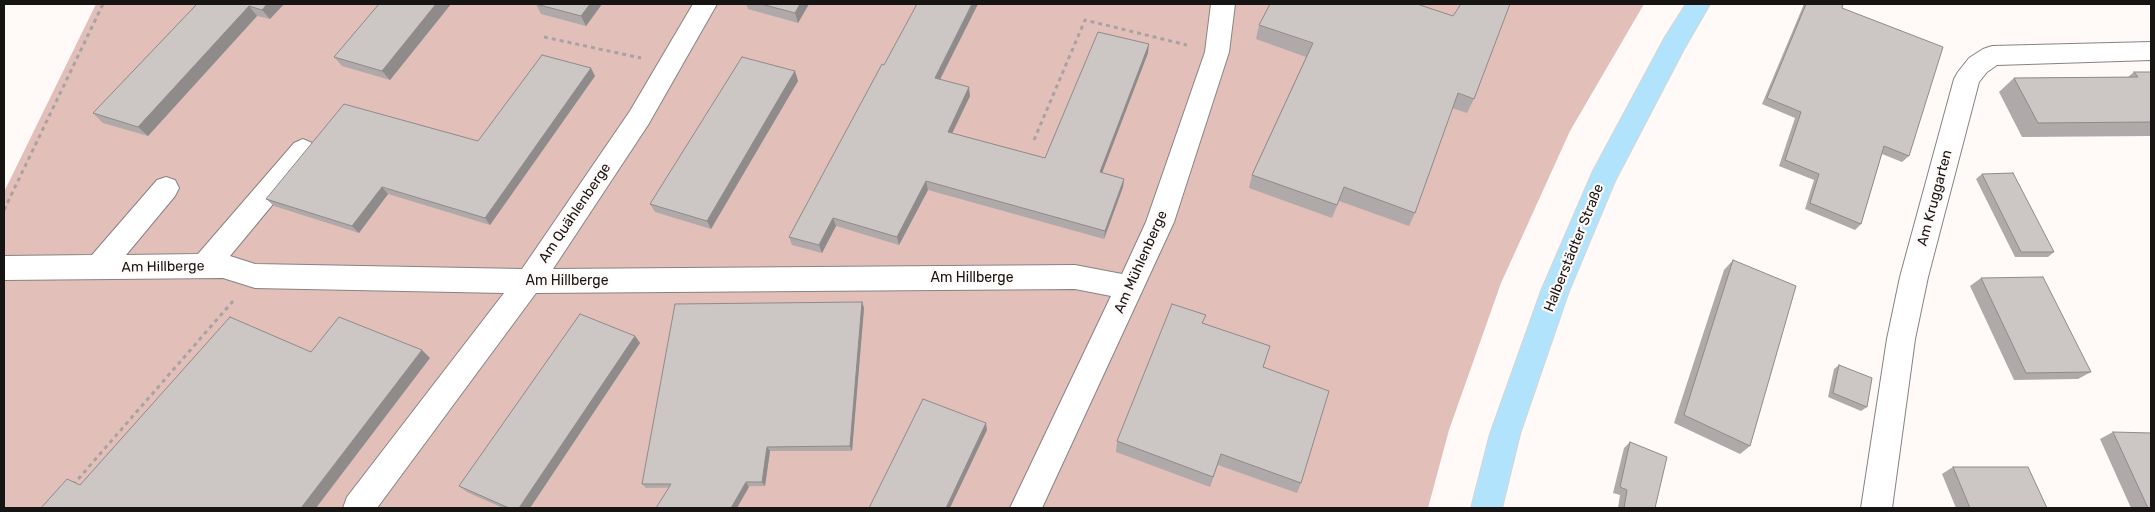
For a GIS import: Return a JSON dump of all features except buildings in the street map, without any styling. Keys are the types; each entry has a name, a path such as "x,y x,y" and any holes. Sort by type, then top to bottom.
{"main road":[{"name":"Halberstädter Straße","path":"1486,508 1505,434 1555,291 1602,179 1674,44 1698,4"}],"street":[{"name":"Am Quählenberge","path":"358,508 529,281 639,118 704,4"},
{"name":"Am Mühlenberge","path":"1026,508 1160,222 1217,52 1223,4"},
{"name":"Am Kruggarten","path":"1876,508 1903,330 1914,277 1967,80 1978,65 1992,56 2151,51"},
{"path":"205,266 303,150"},
{"path":"100,267 166,188"},
{"name":"Am Hillberge","path":"4,268 223,266 256,276 529,281 1074,277 1130,288"}],"path":[{"path":"4,210 103,4"},
{"path":"1034,140 1085,20 1217,52"},
{"path":"544,38 671,64"},
{"path":"72,486 256,276"}],"shaded area":[{"path":"96,4 1644,4 1570,131 1501,283 1449,430 1428,508 4,508 4,192"}]}
